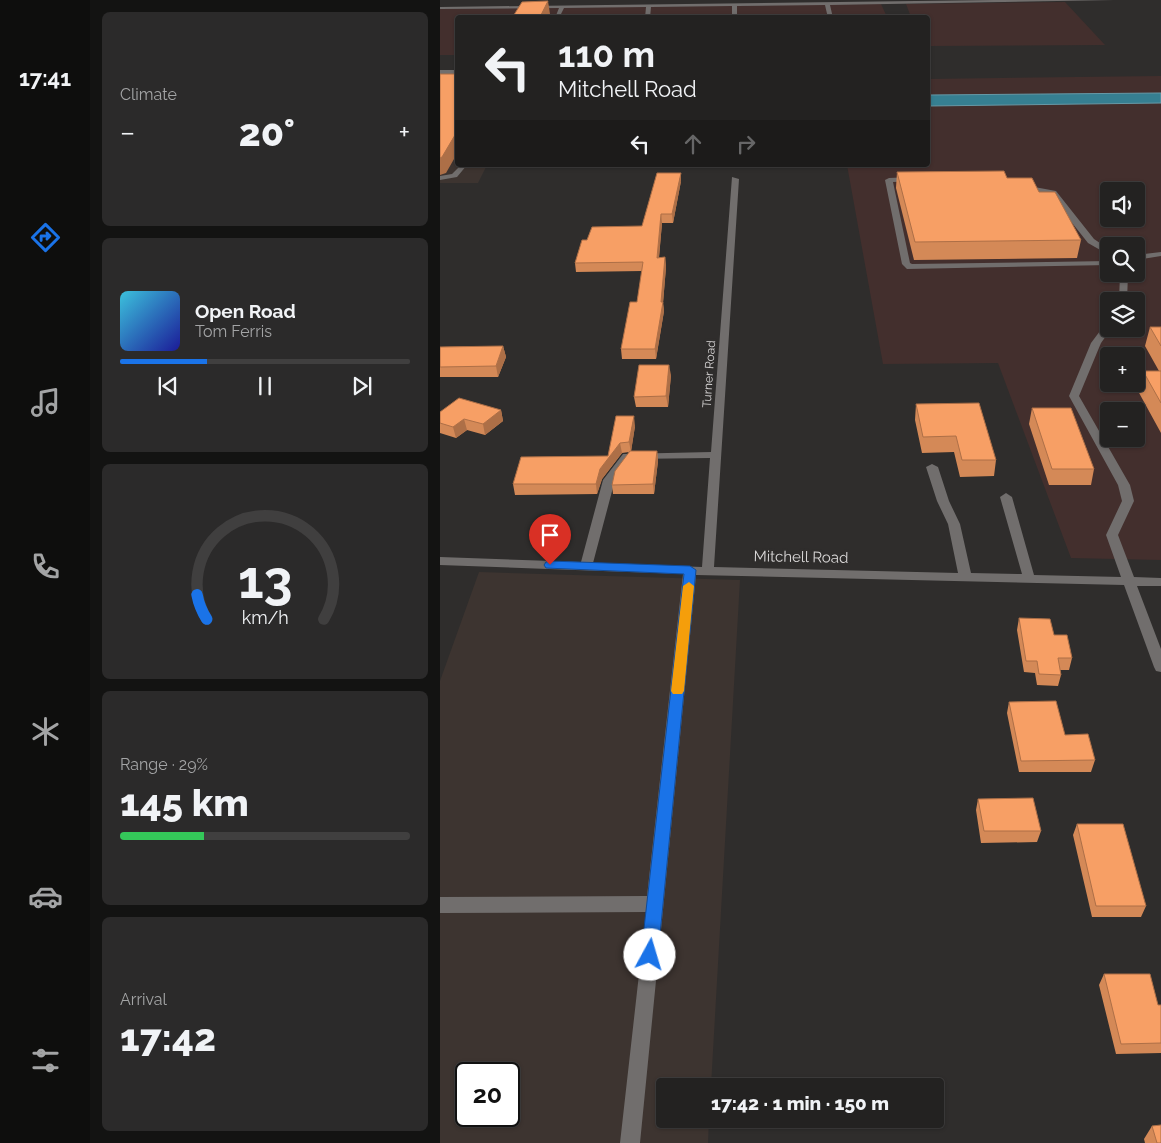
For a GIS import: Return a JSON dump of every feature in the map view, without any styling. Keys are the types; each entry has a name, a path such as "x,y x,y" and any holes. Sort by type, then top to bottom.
{"street":[{"path":"440,8 1112,0"},
{"path":"827,3 830,15"},
{"path":"734,4 735,15"},
{"path":"782,4 783,11"},
{"path":"647,15 649,5"},
{"path":"558,15 562,6"},
{"path":"481,12 485,7"},
{"path":"508,12 511,7"},
{"path":"820,11 829,11"},
{"path":"440,72 455,72"},
{"path":"440,178 452,178 460,173 463,167"},
{"name":"Turner Road","path":"708,571 735,179"},
{"path":"923,179 889,180 906,264 913,268 1100,263"},
{"path":"1011,183 1053,193 1091,241 1100,247"},
{"path":"1145,257 1161,254"},
{"path":"1101,337 1096,343 1074,396 1124,484 1128,502 1112,535 1161,667"},
{"path":"586,566 609,480 627,456 715,455"},
{"path":"932,467 943,502 954,524 965,576"},
{"path":"1006,497 1029,578"},
{"name":"Mitchell Road","path":"440,561 708,571 1161,582"},
{"path":"630,1143 690,570"},
{"path":"440,905 655,904"}],"shaded area":[{"path":"1065,2 1105,45 930,46 930,15 910,15 906,4"},
{"path":"881,4 886,15 455,15 455,55 440,55 440,9"},
{"path":"440,72 455,72 455,167 486,167 478,183 440,183"},
{"path":"1161,76 1161,560 1071,558 998,363 883,364 847,167 930,167 930,79"},
{"path":"479,572 740,580 711,1078 656,1078 656,1128 709,1128 708,1143 440,1143 440,681"}],"water":[{"path":"1161,93 1161,103 930,106 930,95"}],"building":[{"path":"548,1 541,15 514,15 522,2"},
{"path":"440,74 455,74 455,135 440,158"},
{"path":"1004,171 1007,178 1032,178 1039,192 1055,192 1081,240 915,242 897,172"},
{"path":"657,173 681,173 672,214 661,214 657,258 665,257 661,302 663,302 655,349 621,349 630,302 637,302 643,262 575,263 582,240 587,240 592,227 642,226"},
{"path":"1150,327 1161,327 1161,346"},
{"path":"503,346 496,366 440,367 440,347"},
{"path":"639,365 669,365 666,396 634,397"},
{"path":"1145,371 1161,371 1161,403 1145,375"},
{"path":"459,398 501,410 483,424 464,419 453,427 440,423 440,412"},
{"path":"979,403 996,460 962,460 956,436 923,437 916,404"},
{"path":"1032,408 1071,408 1094,469 1052,469"},
{"path":"616,416 634,416 629,442 620,443 600,469 596,484 513,484 521,457 608,456"},
{"path":"630,451 657,451 653,484 612,485 615,471"},
{"path":"1019,618 1050,619 1054,635 1067,635 1072,658 1058,658 1061,675 1039,674 1037,661 1026,661"},
{"path":"1056,701 1065,735 1088,734 1095,760 1021,761 1009,702"},
{"path":"1033,798 1041,831 984,831 978,799"},
{"path":"1077,824 1123,824 1146,906 1096,906"},
{"path":"1104,974 1150,974 1158,1005 1161,1005 1161,1043 1121,1044"},
{"path":"1161,1125 1161,1143 1157,1143 1152,1126"}],"slow traffic":[{"path":"677,691 689,586"}],"route":[{"path":"550,565 690,570 650,955"}]}
